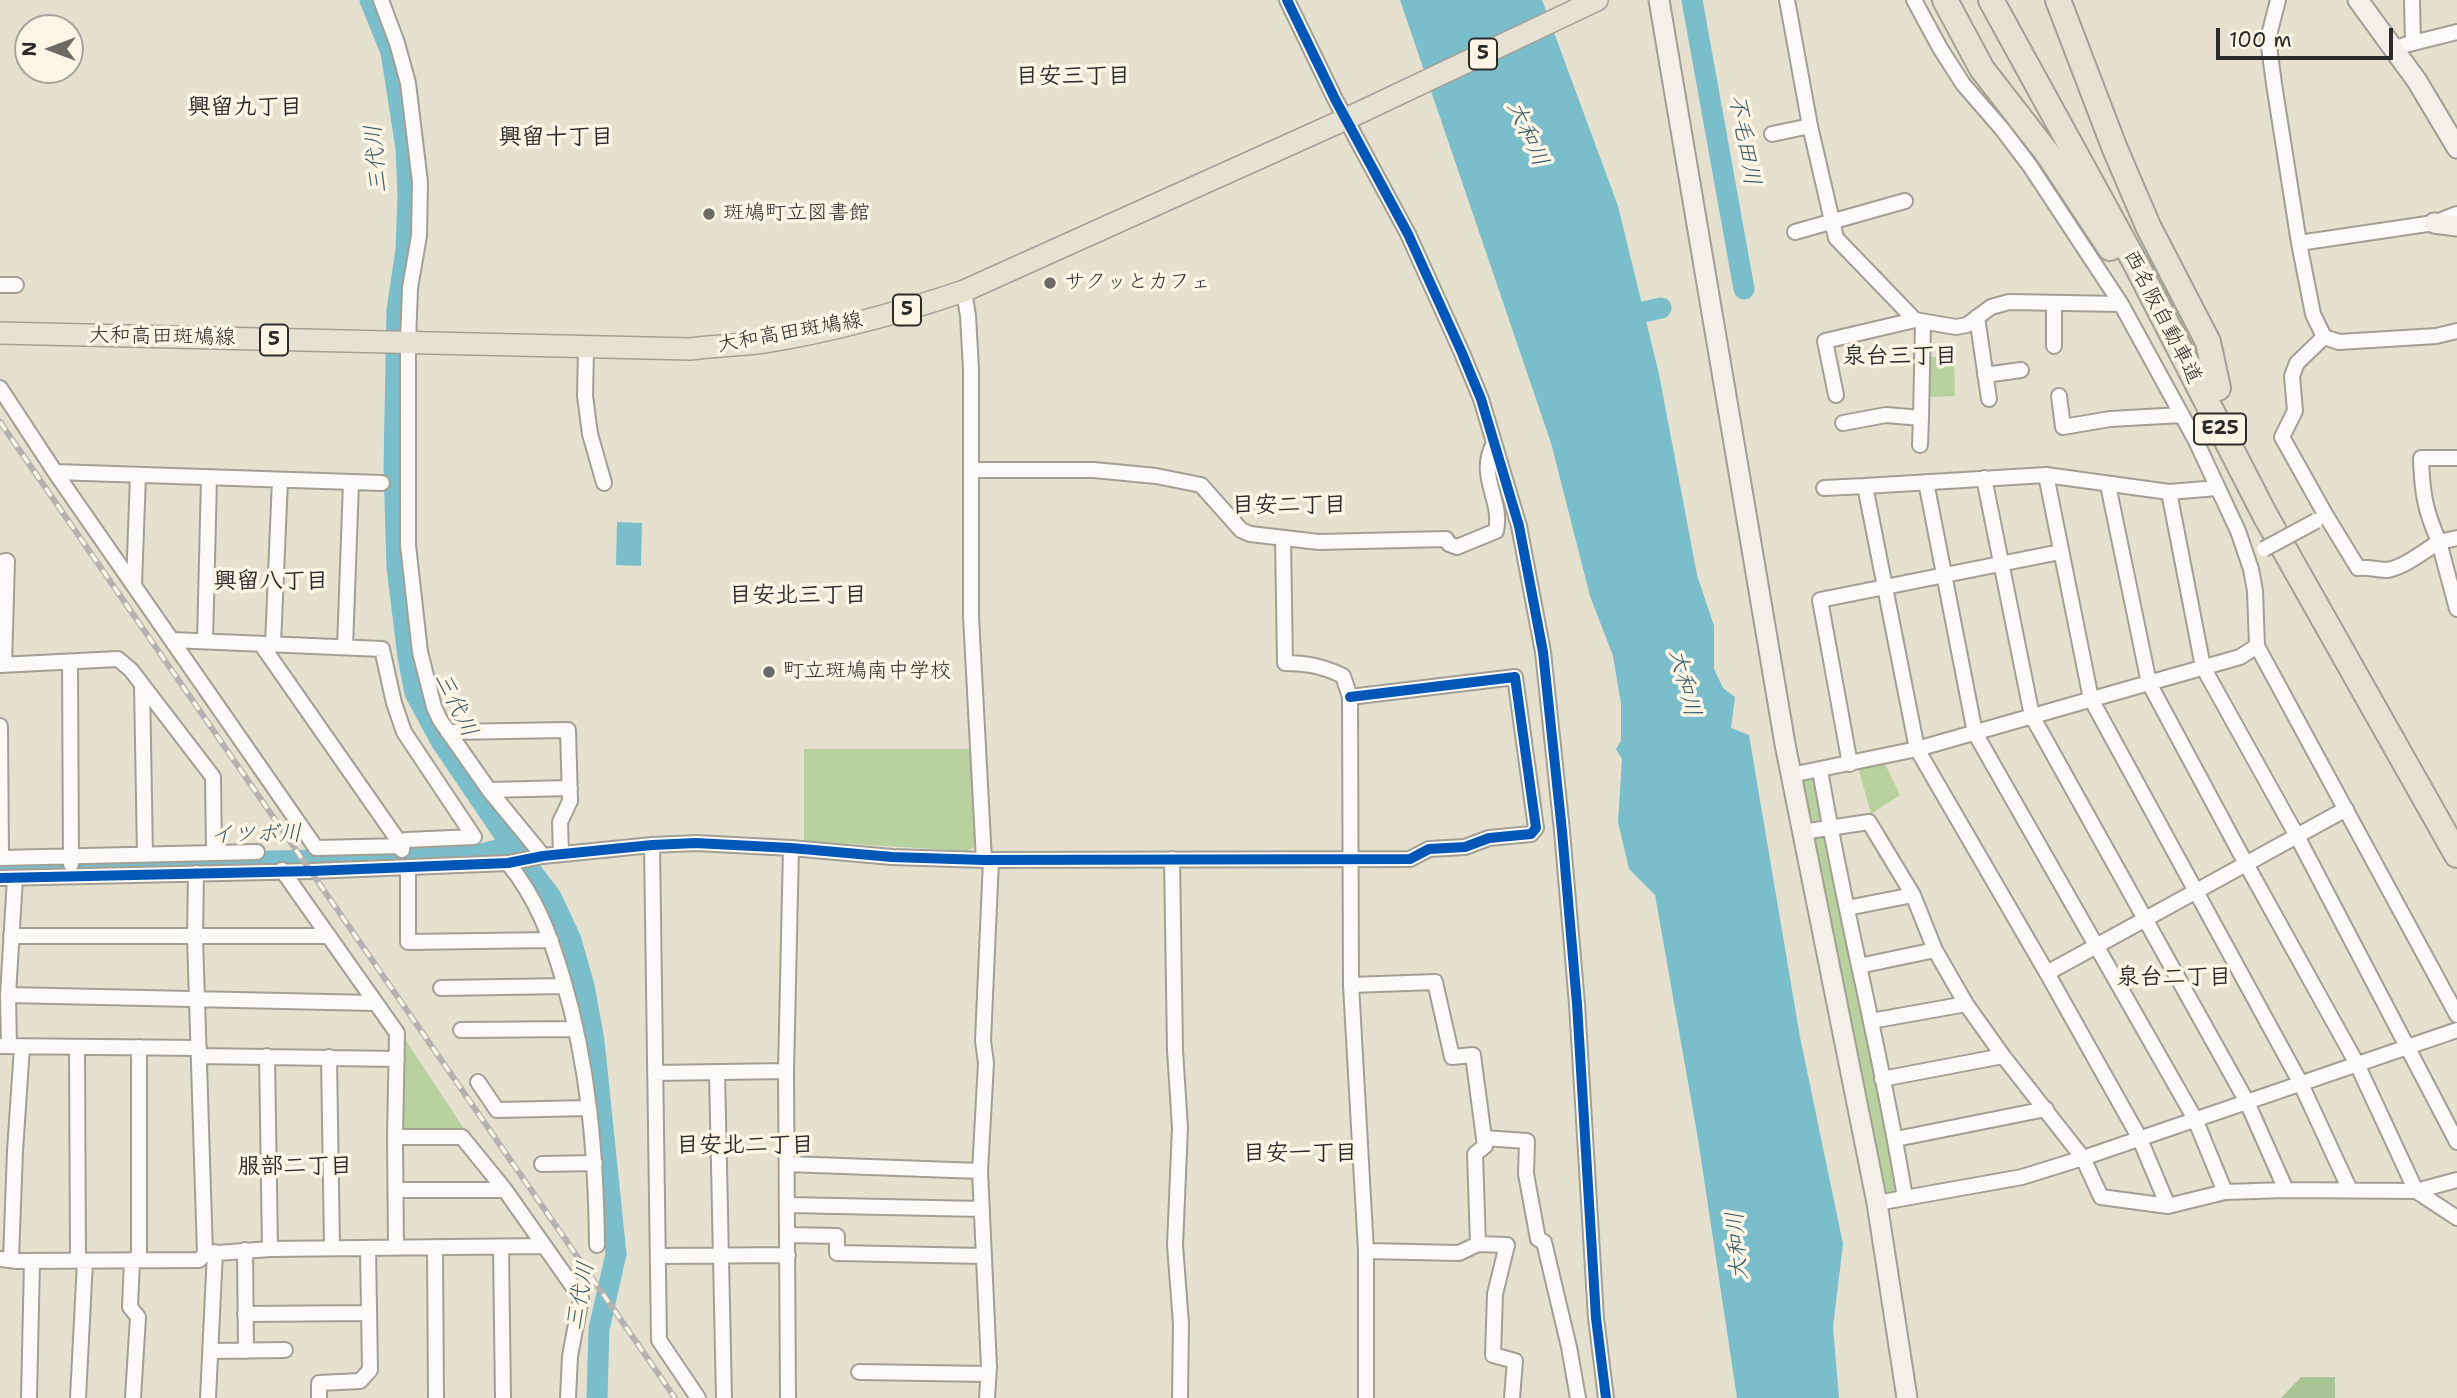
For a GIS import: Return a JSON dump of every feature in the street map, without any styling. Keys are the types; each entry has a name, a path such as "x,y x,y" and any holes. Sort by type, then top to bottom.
{"highway":[{"path":"1945,0 1982,68 2048,154 2129,276 2192,383 2210,392 2208,342 2148,226 2115,149 2058,0"},
{"name":"西名阪自動車道","path":"1991,0 2137,266 2280,506 2457,820"},
{"name":"西名阪自動車道","path":"2010,0 2150,258 2271,526 2457,855"}],"main road":[{"name":"大和高田斑鳩線","path":"0,333 690,349 764,342 825,331 887,316 964,291 1346,119 1597,0"}],"street":[{"path":"381,0 408,83 420,182 419,236 410,288 408,343 408,533 412,594 420,652 434,707 448,732 489,790 543,856"},
{"path":"1287,0 1335,99 1408,233 1435,293 1480,398 1519,526 1543,652 1573,951 1596,1318 1606,1398"},
{"path":"1296,0 1335,99"},
{"path":"1659,0 1791,775 1877,1203 1907,1398"},
{"path":"1787,0 1810,126 1836,238 1919,321 1920,445"},
{"path":"1914,0 1963,84 2030,166 2121,304 2207,461 2246,556 2255,592 2257,646 2457,1014"},
{"path":"2278,0 2268,39 2299,243 2313,314 2324,337 2339,342 2436,336 2457,331"},
{"path":"2358,0 2435,108 2457,148"},
{"path":"2412,0 2413,43"},
{"path":"2393,48 2457,32"},
{"path":"1772,134 1810,126"},
{"path":"1795,232 1905,201"},
{"path":"2299,243 2434,223 2457,214"},
{"path":"2434,223 2457,226"},
{"path":"0,285 16,285"},
{"path":"964,291 970,356 971,616 988,860 980,1171 987,1398"},
{"path":"1836,395 1825,341 1919,321 1956,327 1967,325 1992,307 2009,302 2121,304"},
{"path":"2054,303 2054,346"},
{"path":"1977,317 1989,399"},
{"path":"2324,337 2297,363 2292,376 2295,411 2282,437 2320,518 2358,568 2374,567 2385,570 2403,564 2439,542 2457,538"},
{"path":"586,348 585,396 590,433 604,483"},
{"path":"1985,375 2021,370"},
{"path":"0,388 55,472 316,848 402,846"},
{"path":"2059,396 2063,427 2110,419 2182,415"},
{"path":"1843,423 1886,415 1921,418"},
{"path":"971,470 1094,470 1156,476 1200,485 1241,530 1250,534 1283,539 1359,542 1446,539 1449,544 1457,547 1496,531 1498,521 1486,471 1489,452 1494,443"},
{"path":"2457,458 2421,458 2422,493 2426,512 2439,542 2457,609"},
{"path":"55,472 382,483"},
{"path":"134,585 138,475"},
{"path":"1824,488 2046,475 2169,492 2217,488"},
{"path":"2046,475 2091,699 2301,1082 2350,1190"},
{"path":"205,641 209,478"},
{"path":"1984,478 2032,716 2247,1102 2286,1190"},
{"path":"280,480 267,644 402,846 408,942 551,940"},
{"path":"1926,482 1975,733 2195,1119 2225,1192"},
{"path":"345,647 351,483"},
{"path":"2108,485 2149,683 2357,1063 2416,1191 2457,1218"},
{"path":"1865,486 1917,749 2048,973 2139,1137 2168,1206"},
{"path":"2169,492 2203,667 2297,836 2457,1142"},
{"path":"2246,556 2320,518"},
{"path":"1283,539 1284,663 1302,663 1329,669 1343,676 1350,697 1351,985 1366,1251 1366,1398"},
{"path":"1850,764 1820,600 2060,552"},
{"path":"0,562 7,561 2,665 118,659 131,670 213,777 214,853"},
{"path":"172,640 382,649 388,658 394,703 404,732 474,837 406,840 402,846"},
{"path":"1791,775 1917,749 1975,733 2240,657 2257,646"},
{"path":"70,662 71,866"},
{"path":"0,726 1,859 71,866 196,873 405,867 509,863 561,854 696,843 892,857 988,860 1410,859 1429,849 1465,847 1489,838 1531,834 1536,828 1516,677 1350,697"},
{"path":"142,685 145,855"},
{"path":"448,732 568,730 570,801 560,822 561,854"},
{"path":"1820,770 1829,827 1896,1139 1905,1198"},
{"path":"489,790 570,788"},
{"path":"2048,973 2346,808"},
{"path":"1802,832 1869,822 1913,895 1935,950 1966,1004 2083,1158 2101,1197 2168,1206 2225,1192 2416,1191 2457,1180"},
{"path":"652,845 659,1340 698,1398"},
{"path":"788,1398 786,1071 791,848"},
{"path":"257,852 145,855 7,878 11,936 9,995 15,1151 6,1259 199,1260 210,1253 270,1248 544,1246"},
{"path":"1172,859 1175,1050 1180,1128 1175,1245 1181,1324 1180,1398"},
{"path":"509,863 536,902 551,940 576,1029 583,1061 595,1163 597,1245"},
{"path":"282,870 397,1034 396,1247"},
{"path":"196,873 197,999 210,1253 208,1398"},
{"path":"1847,908 1913,895"},
{"path":"11,936 329,936"},
{"path":"1859,967 1935,950"},
{"path":"1351,985 1435,982 1452,1057 1473,1055 1485,1146 1475,1154 1478,1244"},
{"path":"441,988 565,986"},
{"path":"9,995 374,1003"},
{"path":"1871,1021 1966,1004"},
{"path":"461,1030 576,1029"},
{"path":"1877,1203 2022,1177 2457,1030"},
{"path":"10,1046 139,1047 267,1056 397,1059"},
{"path":"133,1398 138,1317 130,1307 136,1260 139,1047"},
{"path":"77,1048 81,1261 78,1398"},
{"path":"267,1056 270,1248"},
{"path":"1882,1079 2003,1056"},
{"path":"329,1057 332,1248"},
{"path":"655,1073 786,1071"},
{"path":"717,1072 724,1398"},
{"path":"478,1082 497,1110 589,1108"},
{"path":"1896,1139 2046,1109"},
{"path":"395,1137 462,1138 505,1190 581,1298 570,1356 568,1398"},
{"path":"1484,1138 1527,1141 1526,1174 1538,1239 1544,1242 1552,1273 1578,1398"},
{"path":"542,1164 595,1163"},
{"path":"787,1164 980,1171"},
{"path":"396,1190 505,1190"},
{"path":"788,1205 982,1209"},
{"path":"788,1236 837,1236 837,1253 984,1256"},
{"path":"1366,1251 1460,1253 1478,1244 1507,1245 1495,1294 1493,1355 1516,1361 1512,1398"},
{"path":"435,1247 436,1398"},
{"path":"501,1247 503,1398"},
{"path":"319,1398 319,1383 360,1381 370,1370 368,1248"},
{"path":"244,1250 246,1350"},
{"path":"659,1256 788,1255"},
{"path":"29,1398 32,1261"},
{"path":"245,1314 368,1313"},
{"path":"210,1351 285,1350"},
{"path":"859,1372 988,1374"}],"green space":[{"path":"1954,356 1955,396 1927,397 1929,357"},
{"path":"804,749 972,749 976,846 967,851 804,841"},
{"path":"1884,762 1900,795 1871,814 1858,767"},
{"path":"1813,776 1823,823 1809,825 1801,779"},
{"path":"1825,833 1900,1192 1884,1194 1812,836"},
{"path":"401,1033 466,1132 399,1131"},
{"path":"2301,1377 2335,1377 2335,1398 2281,1398"}],"water":[{"name":"大和川","path":"1400,0 1542,0 1618,206 1659,374 1697,575 1714,626 1714,669 1723,688 1735,697 1731,728 1749,735 1800,1037 1843,1244 1833,1327 1839,1398 1737,1398 1698,1139 1655,895 1629,869 1618,822 1622,759 1616,749 1621,741 1621,704 1613,656 1590,596 1551,443"},
{"path":"617,522 642,523 641,566 616,565"}],"waterway":[{"name":"三代川","path":"370,0 391,52 406,148 406,250 397,310 394,466 397,567 408,657 415,693 441,741 512,846 551,897 571,940 584,986 594,1041 616,1254 599,1329 597,1398"},
{"name":"不毛田川","path":"1692,0 1744,289"},
{"name":"不毛田川","path":"1617,318 1661,308"},
{"name":"イツボ川","path":"0,866 475,856 512,846"}],"railway":[{"path":"0,422 675,1398"}],"cycle path":[{"path":"1287,0 1335,99 1408,234 1462,353 1481,399 1519,526 1543,652 1562,831 1577,1004 1596,1318 1606,1398"},
{"path":"0,878 312,871 508,863 543,856 696,843 892,857 984,860 1410,859 1429,849 1465,847 1489,838 1531,834 1536,828 1515,677 1350,697"}],"place":[{"name":"斑鳩町立図書館","path":"709,214"},
{"name":"サクッとカフェ","path":"1050,283"},
{"name":"町立斑鳩南中学校","path":"769,672"}],"district":[{"name":"目安三丁目","path":"1073,77"},
{"name":"興留九丁目","path":"245,108"},
{"name":"興留十丁目","path":"556,138"},
{"name":"泉台三丁目","path":"1900,357"},
{"name":"目安二丁目","path":"1289,506"},
{"name":"興留八丁目","path":"271,582"},
{"name":"目安北三丁目","path":"798,596"},
{"name":"泉台二丁目","path":"2174,978"},
{"name":"目安北二丁目","path":"745,1146"},
{"name":"目安一丁目","path":"1300,1154"},
{"name":"服部二丁目","path":"295,1167"}]}
